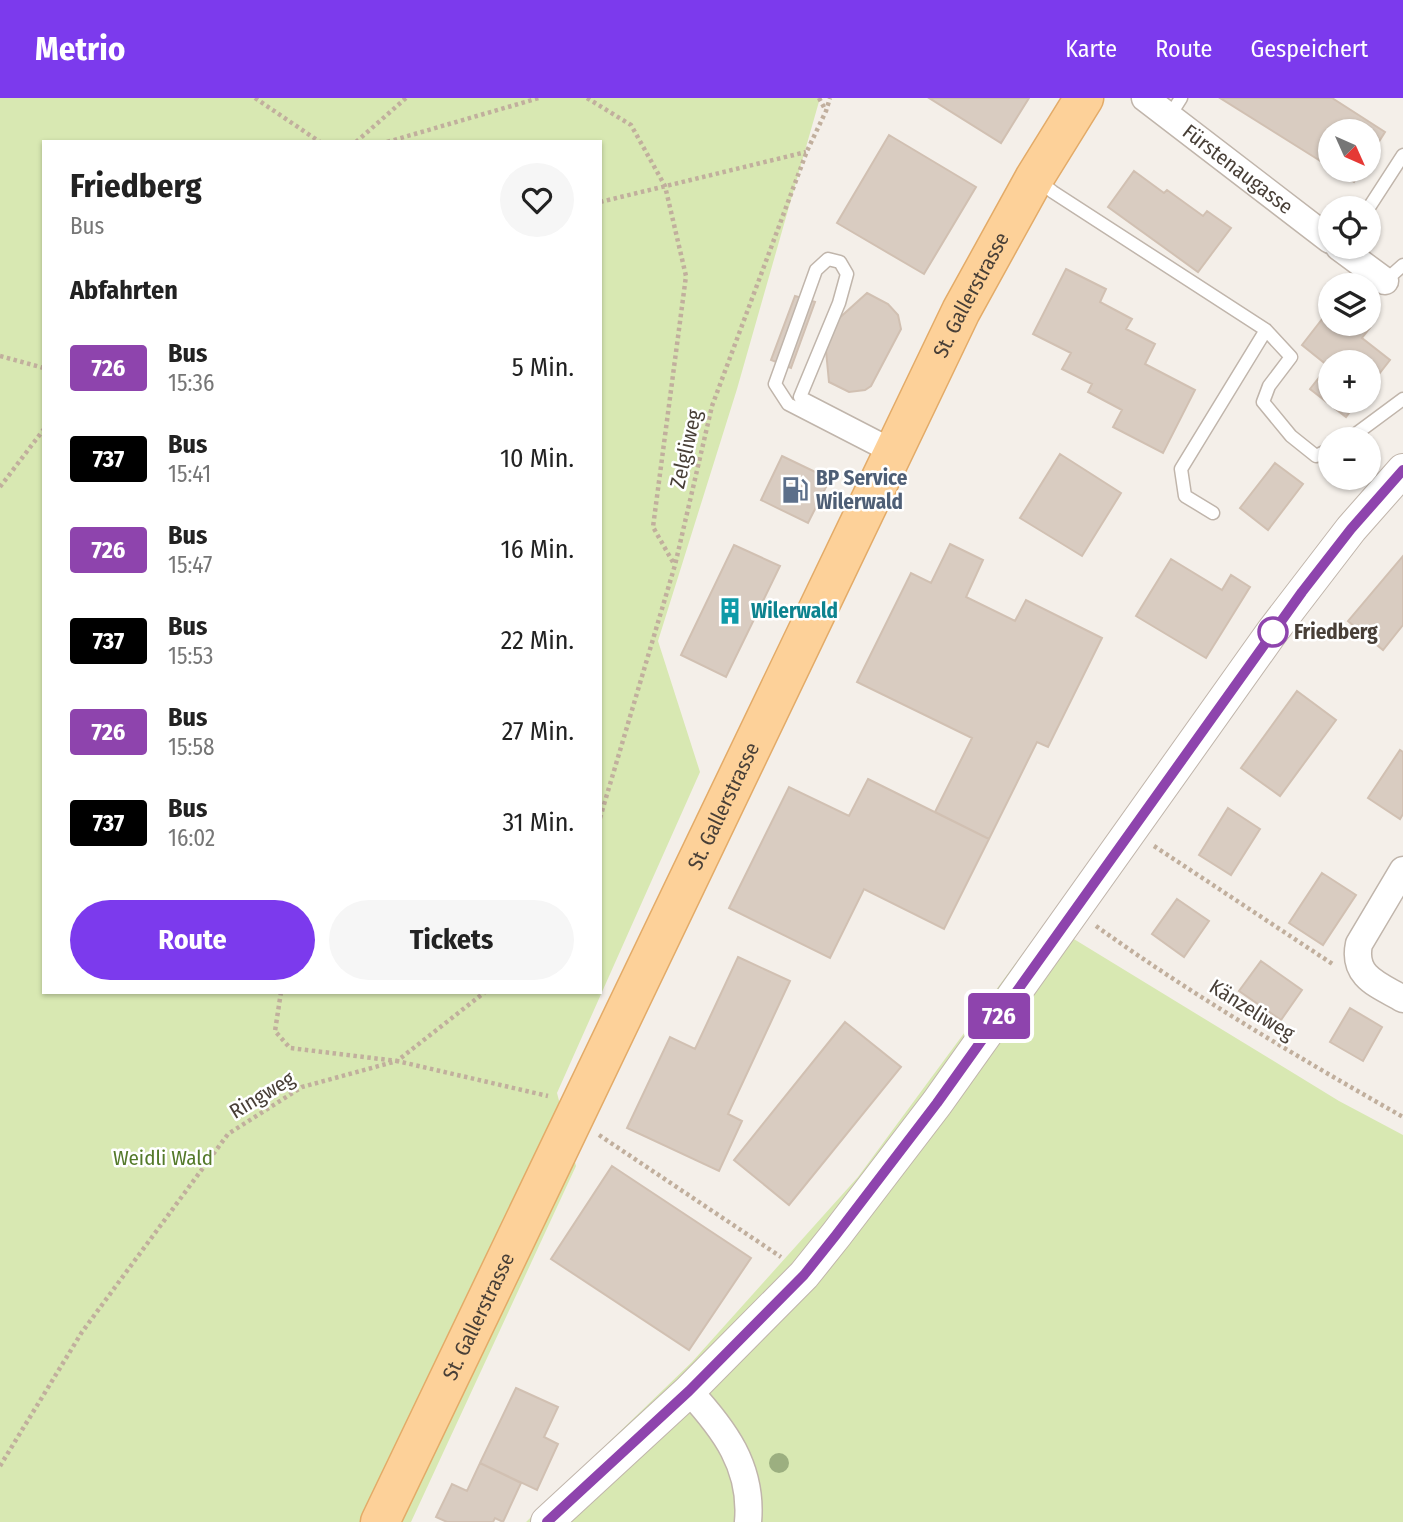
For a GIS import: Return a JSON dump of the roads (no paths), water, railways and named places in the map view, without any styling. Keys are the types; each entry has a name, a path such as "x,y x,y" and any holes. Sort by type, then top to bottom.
{"main road":[{"name":"St. Gallerstrasse","path":"380,1522 961,311 1035,177 1084,98"}],"street":[{"name":"Fürstenaugasse","path":"1145,98 1175,108 1318,228"},
{"name":"Fürstenaugasse","path":"1365,259 1394,273"},
{"path":"547,1522 689,1391 804,1275 937,1103 1295,602 1351,529 1403,470"},
{"path":"1403,870 1359,944 1358,962 1367,977 1403,999"},
{"path":"689,1391 737,1452 747,1482 748,1522"}],"lane":[{"path":"1376,196 1403,155"},
{"path":"1035,177 1053,192 1266,330 1291,356 1269,386 1263,402 1291,436 1318,455"},
{"path":"828,258 840,262 847,274 839,303 800,397 874,437 894,452 788,404 775,384 816,270 828,258"},
{"path":"1213,513 1185,496 1181,469 1266,330"},
{"path":"1365,427 1403,399"}],"place":[{"name":"BP Service Wilerwald","path":"795,490"},
{"name":"Wilerwald","path":"730,611"},
{"name":"Friedberg","path":"1273,632"}],"park label":[{"name":"Weidli Wald","path":"163,1158"}]}
